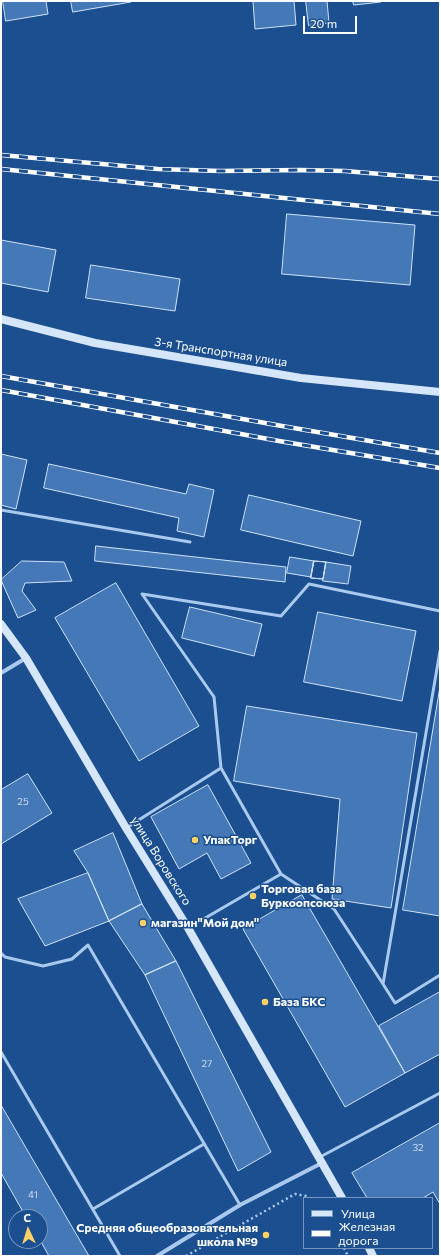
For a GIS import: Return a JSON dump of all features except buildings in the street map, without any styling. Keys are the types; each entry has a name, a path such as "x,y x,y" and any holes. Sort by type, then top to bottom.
{"street":[{"name":"3-я Транспортная улица","path":"1,319 95,343 301,378 440,392"},
{"name":"улица Воровского","path":"1,624 26,658 126,828 188,928 341,1197"},
{"path":"1,673 26,658"},
{"path":"157,1256 240,1205 321,1160"}],"lane":[{"path":"1,510 190,542"},
{"path":"440,612 309,584 281,616 142,594 214,697 221,768 281,874 334,909 395,1003 440,975"},
{"path":"383,984 440,650"},
{"path":"126,828 221,768"},
{"path":"188,928 281,874"},
{"path":"1,953 5,957 43,966 72,959 88,945 240,1205"},
{"path":"1,1052 120,1256"},
{"path":"321,1160 440,1093"},
{"path":"93,1209 204,1144"}],"path":[{"path":"186,1256 295,1194 308,1197"}],"railway":[{"path":"1,155 158,169 220,171 345,171 440,179"},
{"path":"1,169 440,214"},
{"path":"1,376 440,453"},
{"path":"1,390 279,441 440,468"}],"place":[{"name":"УпакТорг","path":"195,840"},
{"name":"Торговая база Буркоопсоюза","path":"253,896"},
{"name":"магазин\"Мой дом\"","path":"143,923"},
{"name":"База БКС","path":"265,1002"},
{"name":"Средняя общеобразовательная школа №9","path":"266,1235"}]}
